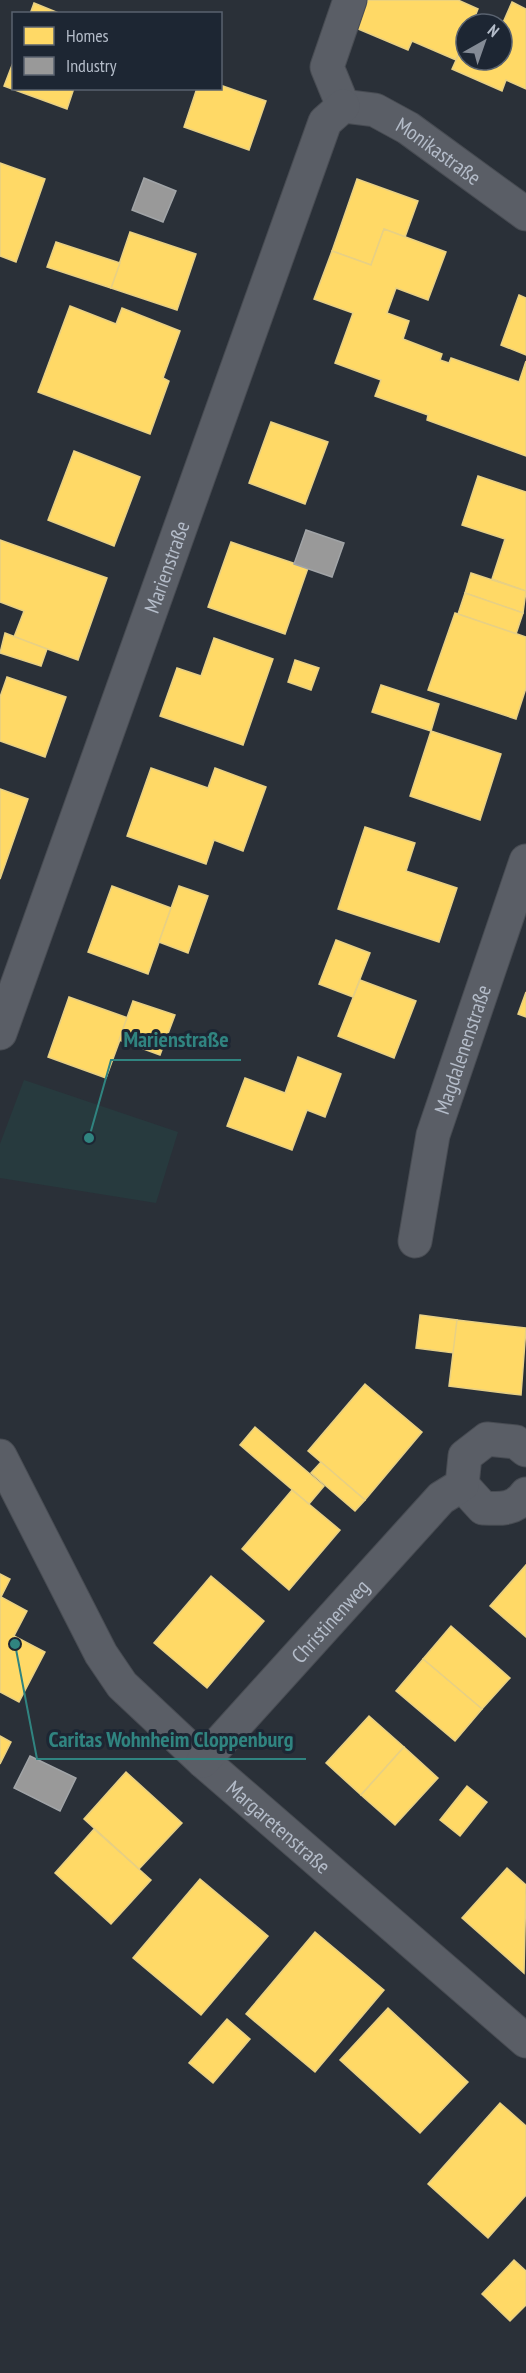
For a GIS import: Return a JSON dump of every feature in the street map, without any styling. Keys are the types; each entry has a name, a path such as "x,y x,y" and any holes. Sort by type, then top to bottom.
{"street":[{"path":"343,106 327,67 350,0"},
{"name":"Monikastraße","path":"343,106 375,110 408,128 526,214"},
{"name":"Marienstraße","path":"0,1033 325,122 343,106"},
{"name":"Magdalenenstraße","path":"416,1241 433,1135 526,861"},
{"path":"526,1450 516,1442 487,1439 465,1456 462,1485 483,1508 507,1509 522,1501 526,1494"},
{"name":"Margaretenstraße","path":"0,1456 106,1662 129,1692 203,1761 526,2041"},
{"name":"Christinenweg","path":"203,1761 441,1498 462,1485"}],"green space":[{"path":"24,1080 178,1132 156,1203 0,1178 0,1144"}],"building: Homes":[{"path":"368,0 458,0 478,9 477,12 454,12 454,59 412,41 408,50 356,28"},
{"path":"512,2 526,9 526,89 506,80 502,91 459,72 514,72 514,12 508,12"},
{"path":"34,3 56,12 31,12"},
{"path":"12,65 12,89 4,86"},
{"path":"222,86 266,101 249,150 184,127 196,90 222,90"},
{"path":"15,90 73,90 67,109"},
{"path":"0,163 45,179 16,262 0,256"},
{"path":"357,179 418,201 405,237 384,229 371,265 332,251"},
{"path":"384,229 446,252 428,300 396,288 387,313 409,321 403,339 442,354 440,360 449,363 451,358 519,382 526,361 526,456 427,420 428,415 375,396 381,380 335,363 353,313 314,299 332,251 371,265"},
{"path":"130,232 196,254 177,310 111,288"},
{"path":"56,242 120,263 111,288 47,267"},
{"path":"519,295 526,298 526,355 501,345"},
{"path":"70,306 116,324 122,308 180,331 163,378 169,381 150,434 38,392"},
{"path":"271,422 328,442 305,504 249,483"},
{"path":"74,451 140,477 114,546 48,520"},
{"path":"478,476 526,492 526,591 492,579 505,539 462,525"},
{"path":"0,540 107,578 78,660 14,637 24,611 0,602"},
{"path":"231,542 308,568 285,634 208,607"},
{"path":"471,573 526,591 523,613 465,593"},
{"path":"465,593 523,613 516,634 458,614"},
{"path":"455,613 526,637 526,688 516,719 428,690"},
{"path":"5,633 47,649 41,666 0,653"},
{"path":"214,638 273,659 243,745 160,716 177,668 201,676"},
{"path":"295,660 319,668 311,690 288,682"},
{"path":"7,677 66,697 45,757 0,741 0,697"},
{"path":"381,685 439,704 431,731 372,712"},
{"path":"431,731 501,754 480,820 410,796"},
{"path":"151,768 208,788 215,768 266,787 243,851 214,840 206,864 127,836"},
{"path":"0,789 28,799 0,879"},
{"path":"365,827 415,843 406,871 457,888 439,942 338,909"},
{"path":"112,886 171,908 148,974 88,952"},
{"path":"179,886 208,896 188,953 159,942"},
{"path":"336,940 370,953 353,997 319,984"},
{"path":"360,980 416,1001 394,1058 338,1036"},
{"path":"526,992 526,1017 518,1014"},
{"path":"69,997 128,1018 106,1078 48,1057"},
{"path":"133,1001 175,1015 160,1055 119,1040"},
{"path":"298,1057 341,1074 325,1117 307,1110 292,1150 227,1126 245,1078 285,1093"},
{"path":"420,1315 457,1320 454,1353 416,1348"},
{"path":"457,1320 526,1328 521,1395 449,1386"},
{"path":"365,1384 422,1432 365,1500 308,1451"},
{"path":"255,1427 324,1486 309,1504 240,1445"},
{"path":"321,1462 365,1500 355,1511 311,1473"},
{"path":"292,1490 340,1530 289,1590 242,1549"},
{"path":"526,1565 526,1637 490,1606"},
{"path":"0,1574 10,1579 1,1597 27,1611 14,1636 45,1652 19,1702 0,1692"},
{"path":"211,1576 264,1621 207,1688 154,1643"},
{"path":"451,1626 510,1678 482,1709 423,1659"},
{"path":"423,1659 482,1709 455,1741 396,1691"},
{"path":"369,1716 404,1747 361,1795 326,1763"},
{"path":"0,1736 11,1742 0,1764"},
{"path":"404,1747 438,1778 395,1825 361,1795"},
{"path":"126,1772 182,1823 139,1869 84,1819"},
{"path":"467,1786 487,1802 460,1836 440,1820"},
{"path":"94,1829 151,1880 111,1924 55,1873"},
{"path":"507,1868 526,1885 524,1973 462,1918"},
{"path":"200,1879 268,1936 201,2015 133,1958"},
{"path":"315,1932 384,1990 315,2072 246,2014"},
{"path":"388,2008 468,2082 420,2133 340,2060"},
{"path":"227,2019 250,2039 213,2083 189,2063"},
{"path":"500,2103 526,2126 526,2195 488,2238 428,2184"},
{"path":"514,2260 526,2271 526,2305 510,2321 482,2294"}],"building: Industry":[{"path":"144,178 176,191 163,222 132,210"},
{"path":"306,530 344,543 332,577 294,564"},
{"path":"30,1756 76,1778 60,1811 14,1788"}],"place":[{"name":"Marienstraße","path":"89,1138"},
{"name":"Caritas Wohnheim Cloppenburg","path":"15,1644"}]}
